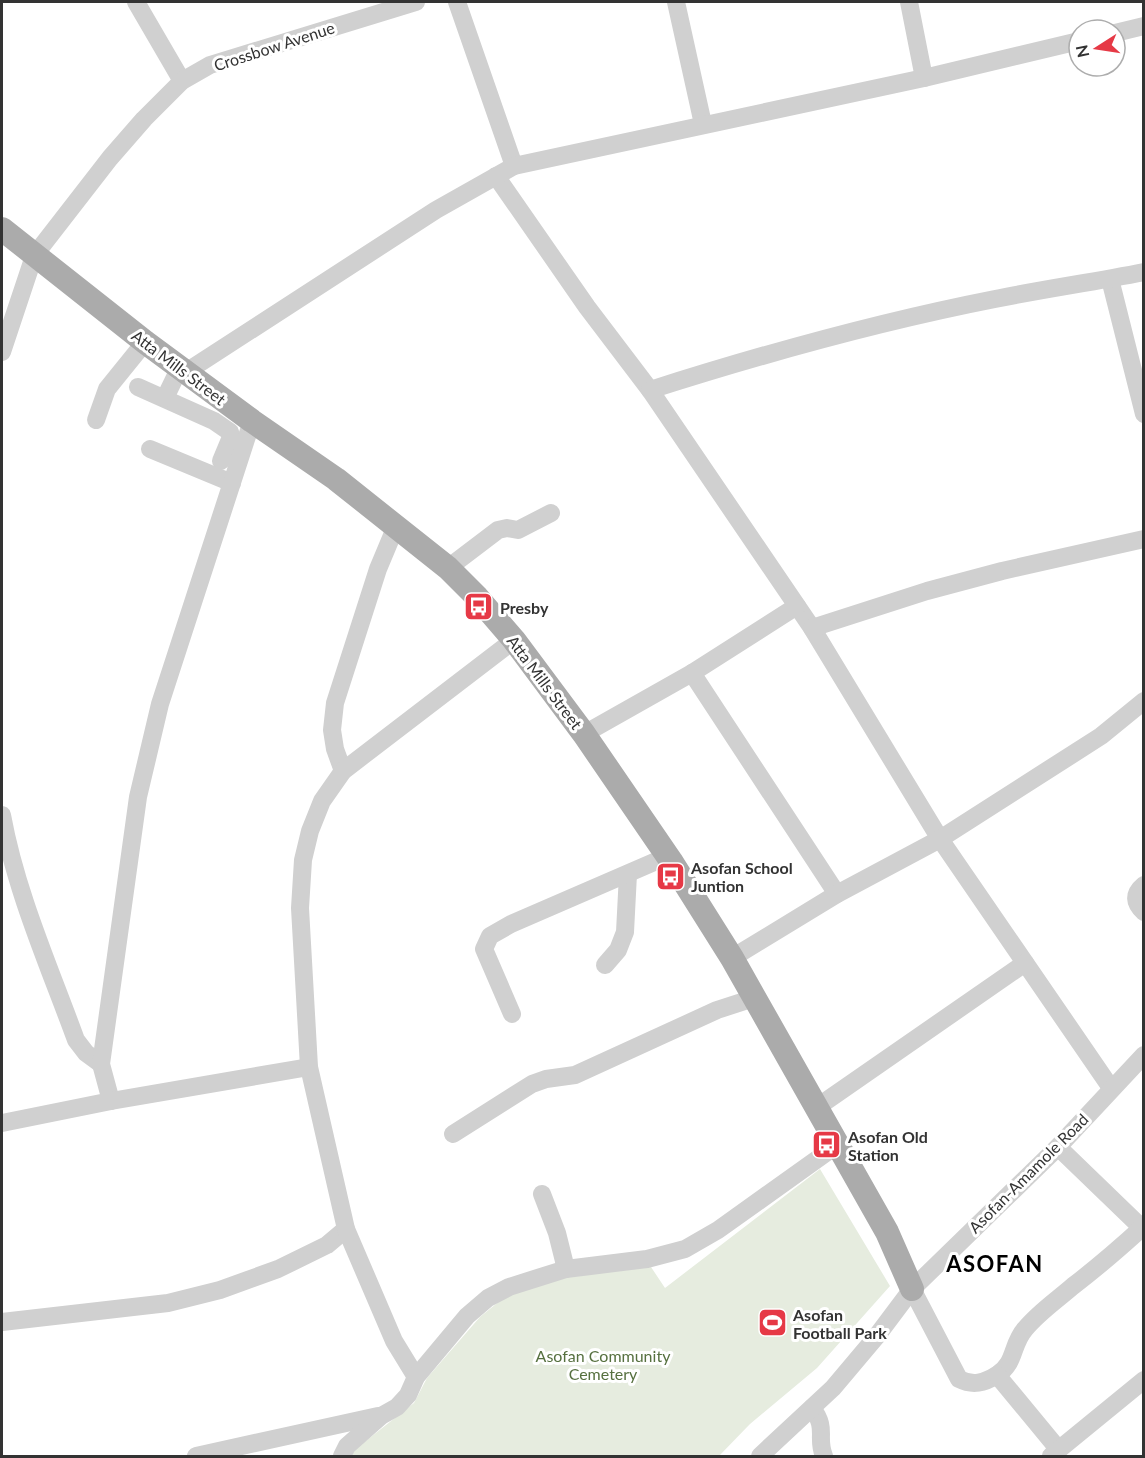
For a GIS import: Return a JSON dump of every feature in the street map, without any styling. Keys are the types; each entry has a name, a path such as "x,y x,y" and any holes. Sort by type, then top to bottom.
{"main road":[{"name":"Atta Mills Street","path":"2,229 145,342 183,369 219,411 252,421 336,479 396,526 448,568 514,640 584,734 668,856 732,958 886,1232 912,1289"}],"street":[{"path":"136,2 182,81"},
{"name":"Crossbow Avenue","path":"2,352 34,256 110,158 144,119 182,81 210,65 416,2"},
{"path":"458,2 514,166"},
{"path":"676,2 703,124"},
{"path":"909,2 924,78"},
{"path":"1127,30 1143,26"},
{"path":"165,398 183,369 436,210 514,166 924,78 1067,44"},
{"path":"496,176 587,307 650,390 812,628 940,839 1111,1088"},
{"path":"650,390 751,358 874,326 994,299 1143,272"},
{"path":"1110,279 1143,414"},
{"path":"96,420 107,389 145,342"},
{"path":"138,387 165,398 219,411 231,437 220,461"},
{"path":"111,1101 101,1064 138,797 160,704 252,421"},
{"path":"150,449 232,483"},
{"path":"448,568 498,530 507,528 518,530 551,513"},
{"path":"343,771 335,749 332,729 335,703 378,569 396,526"},
{"path":"812,628 927,591 1002,571 1143,539"},
{"path":"584,734 692,673 797,606"},
{"path":"416,1377 394,1341 346,1229 309,1067 300,908 303,860 310,831 322,801 343,771 514,640"},
{"path":"692,673 837,894"},
{"path":"732,958 837,894 940,839 1101,736 1143,701"},
{"path":"2,815 7,845 76,1040 86,1053 101,1064"},
{"path":"512,1014 484,949 490,936 511,924 668,856"},
{"path":"605,965 618,950 625,932 628,874"},
{"path":"1143,885 1137,891 1135,898 1143,912"},
{"path":"816,1108 1025,963"},
{"path":"453,1134 531,1084 546,1079 575,1075 717,1010 754,998"},
{"name":"Asofan-Amamole Road","path":"760,1456 833,1388 876,1337 912,1289 1058,1147 1143,1055"},
{"path":"2,1123 111,1101 309,1067"},
{"path":"342,1456 346,1446 381,1416 397,1407 408,1395 416,1377 467,1316 488,1298 509,1287 566,1269 647,1259 685,1249 718,1230 837,1145"},
{"path":"912,1289 959,1379 969,1384 977,1384 997,1375 1008,1366 1016,1339 1034,1319 1143,1228 1058,1147"},
{"path":"542,1194 557,1233 566,1269"},
{"path":"2,1322 168,1303 220,1290 278,1269 327,1245 346,1229"},
{"path":"997,1375 1055,1453 1143,1380"},
{"path":"812,1408 820,1418 824,1456"},
{"path":"196,1456 381,1416"}],"green space":[{"name":"Asofan Community Cemetery","path":"820,1169 890,1286 817,1368 750,1424 719,1456 352,1456 353,1451 414,1403 427,1378 480,1317 507,1295 562,1277 649,1264 665,1288"}],"place":[{"name":"Presby","path":"479,607"},
{"name":"Asofan School Juntion","path":"670,876"},
{"name":"Asofan Old Station","path":"827,1145"},
{"name":"Asofan Football Park","path":"772,1323"}],"district":[{"name":"ASOFAN","path":"995,1263"}]}
